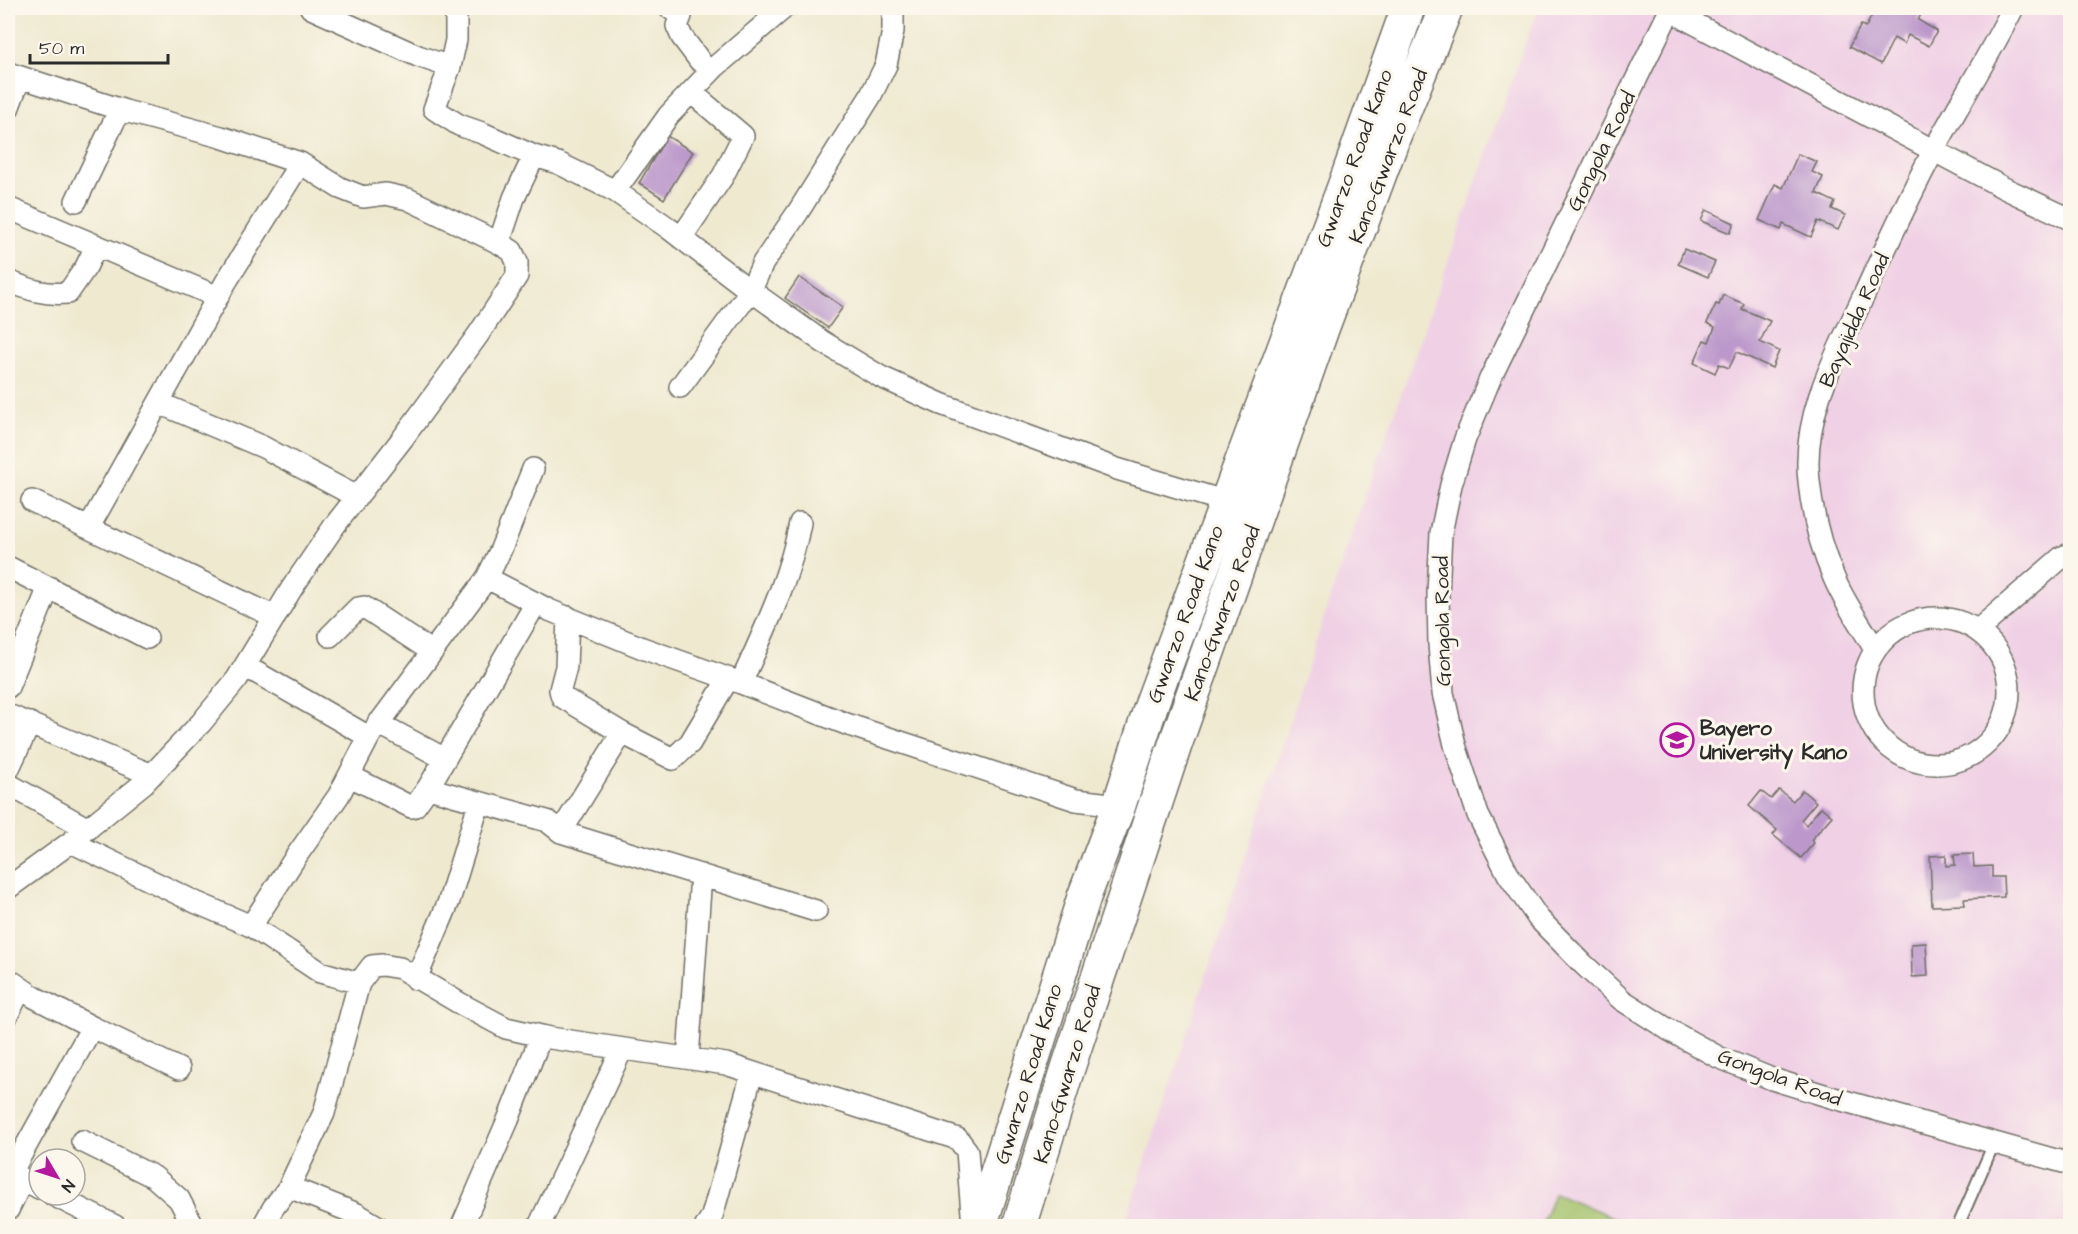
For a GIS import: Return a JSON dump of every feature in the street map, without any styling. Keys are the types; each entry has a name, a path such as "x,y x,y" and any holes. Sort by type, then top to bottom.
{"main road":[{"name":"Gwarzo Road Kano","path":"980,1227 1077,918 1119,805 1153,700 1408,8"},
{"name":"Kano-Gwarzo Road","path":"1019,1227 1068,1068 1174,745 1326,319 1394,136 1446,8"}],"street":[{"path":"311,8 418,56 450,67"},
{"path":"456,8 456,40 450,67 434,109 459,126 482,133 534,156 558,163 615,191 823,342 908,390 1117,469 1227,502"},
{"path":"670,8 681,16 677,26 682,37 700,61"},
{"path":"615,191 669,116 722,61 784,8"},
{"path":"680,387 751,290 763,263 798,212 875,86 886,64 893,31 893,8"},
{"name":"Bayajidda Road","path":"1874,648 1834,579 1823,544 1808,479 1809,442 1814,412 1829,372 1885,249 1934,150 1984,64 2013,8"},
{"path":"1670,9 2004,188 2070,219"},
{"name":"Gongola Road","path":"1670,9 1496,369 1465,439 1451,485 1441,533 1438,594 1443,693 1455,745 1478,815 1508,874 1538,918 1622,1000 1669,1030 1718,1057 1772,1079 2070,1164"},
{"path":"8,109 14,75 300,163 340,188 363,197 386,194 408,200 499,243 512,251 517,262 517,276 478,335 292,588 237,679 201,723 152,775 88,829 8,888"},
{"path":"681,238 723,176 743,136 692,92"},
{"path":"76,201 120,109"},
{"path":"499,243 514,198 534,156"},
{"path":"88,527 250,242 300,163"},
{"path":"8,208 218,297"},
{"path":"8,281 49,294 68,293 86,267 96,246"},
{"path":"159,403 263,447 357,497"},
{"path":"251,926 339,795 374,730 487,578 501,549 532,469"},
{"path":"32,501 275,617"},
{"path":"568,617 566,667 560,690 562,697 622,733 673,759 690,743 735,681 771,615 800,523"},
{"path":"1978,630 2062,557 2070,554"},
{"path":"8,567 147,638"},
{"path":"487,578 536,603 645,649 849,725 1076,800 1119,805"},
{"path":"8,687 49,587"},
{"path":"350,776 411,807 415,806 428,788 536,603"},
{"path":"330,636 358,608 364,607 431,651"},
{"path":"1934,617 1957,620 1978,630 1996,647 2007,669 2010,693 2006,717 1993,739 1974,755 1951,764 1926,765 1903,757 1883,742 1869,722 1863,698 1865,673 1874,648 1891,633 1911,622 1934,617"},
{"path":"245,666 374,730 445,759"},
{"path":"8,714 152,775"},
{"path":"8,770 30,723"},
{"path":"561,832 622,733"},
{"path":"8,784 88,829"},
{"path":"428,788 514,811 547,822 561,832 816,911"},
{"path":"416,979 449,901 479,803"},
{"path":"71,842 195,902 251,926 320,972 359,983"},
{"path":"688,1059 701,875"},
{"path":"263,1227 273,1208 289,1187 324,1113 359,983 372,966 382,965 400,968 506,1028 541,1036 726,1064 958,1139 967,1151 973,1227"},
{"path":"8,1014 14,984 92,1027 179,1069"},
{"path":"8,1210 20,1178 92,1027"},
{"path":"462,1227 541,1036"},
{"path":"539,1227 622,1049"},
{"path":"706,1227 712,1216 752,1073"},
{"path":"82,1141 154,1177 179,1199 193,1227"},
{"path":"289,1187 357,1214 377,1227"},
{"path":"76,1207 115,1227"}],"lane":[{"path":"1959,1227 1994,1143"}],"shaded area":[{"name":"Bayero University Kano","path":"1540,8 2070,8 2070,1226 1124,1226 1347,547 1530,30"}],"green space":[{"path":"1555,1193 1634,1226 1541,1226"}],"building":[{"path":"1872,8 1922,8 1924,9 1918,20 1937,31 1929,46 1908,35 1904,44 1894,38 1881,64 1849,47 1861,25 1866,27 1875,9"},
{"path":"667,136 693,152 664,199 639,183"},
{"path":"1798,154 1817,162 1812,172 1823,177 1816,193 1835,202 1832,209 1845,215 1838,230 1818,221 1811,237 1783,224 1781,230 1759,220 1775,184 1783,188"},
{"path":"1706,210 1734,223 1730,233 1701,221"},
{"path":"1684,249 1715,262 1708,277 1678,264"},
{"path":"799,277 843,307 828,328 785,298"},
{"path":"1723,295 1744,304 1742,309 1770,321 1760,342 1779,351 1772,368 1737,352 1729,368 1719,364 1715,373 1694,363 1704,340 1709,342 1715,327 1707,323"},
{"path":"1779,790 1793,801 1802,790 1816,802 1801,820 1806,825 1821,807 1832,816 1811,840 1814,843 1801,858 1773,835 1777,830 1749,806 1761,791 1771,799"},
{"path":"1973,854 1974,867 1992,866 1992,877 2003,877 2004,897 1964,899 1965,905 1932,906 1930,856 1946,855 1946,866 1955,865 1954,855"},
{"path":"1926,943 1928,976 1912,977 1911,944"}],"place":[{"name":"Bayero University Kano","path":"1677,740"}]}
